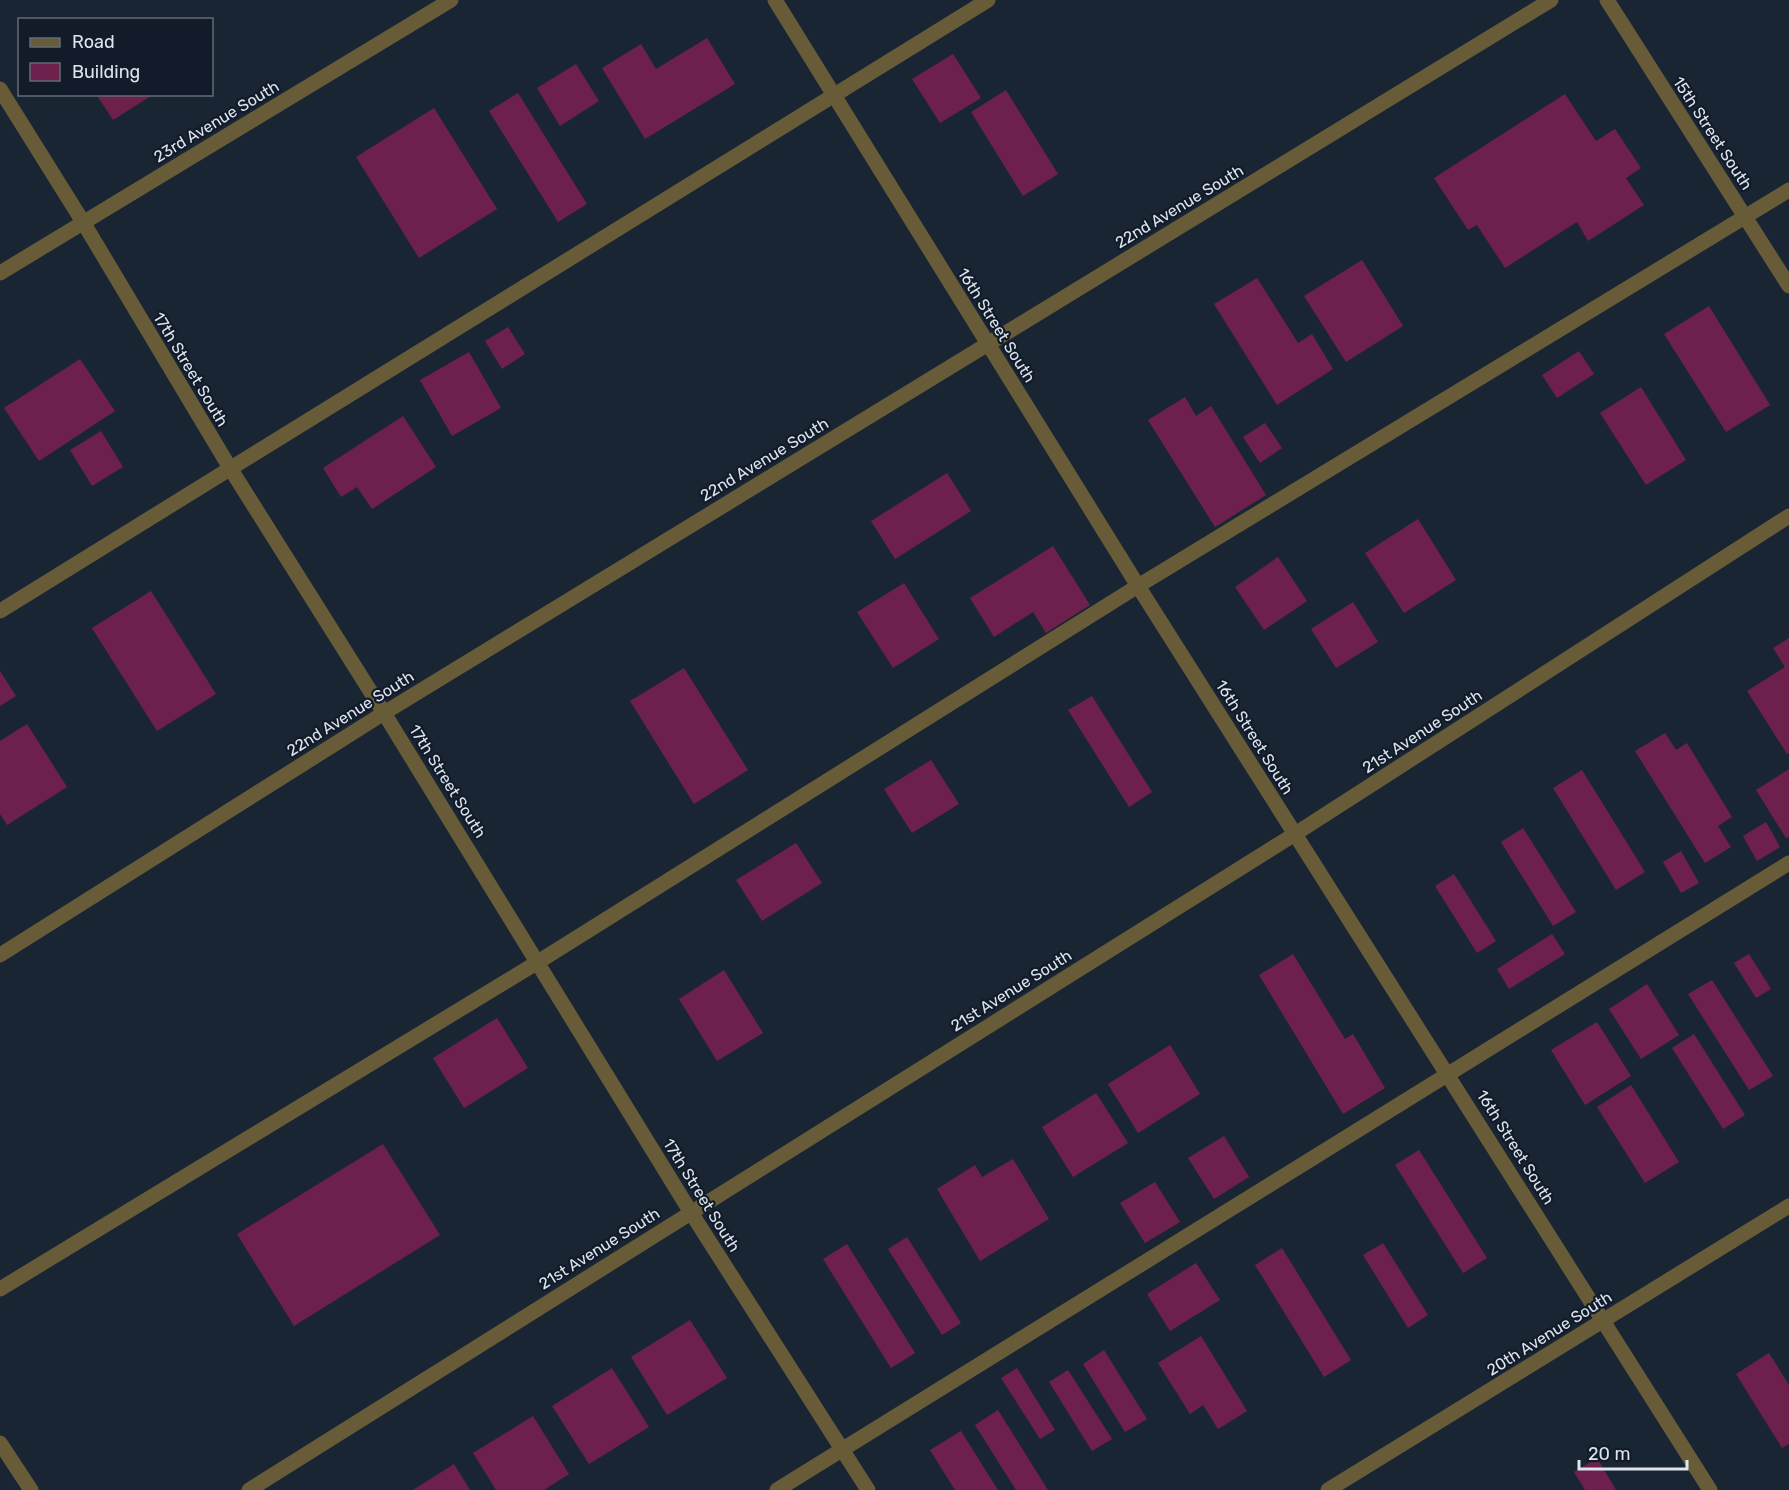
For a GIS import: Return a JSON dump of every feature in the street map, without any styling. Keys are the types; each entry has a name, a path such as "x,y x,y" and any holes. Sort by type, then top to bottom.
{"street":[{"name":"23rd Avenue South","path":"0,273 451,0"},
{"name":"16th Street South","path":"775,0 1138,586 1449,1074 1710,1490"},
{"path":"0,611 988,0"},
{"name":"22nd Avenue South","path":"0,955 384,712 1551,0"},
{"name":"15th Street South","path":"1607,0 1789,286"},
{"name":"17th Street South","path":"0,89 83,222 230,468 384,712 690,1211 868,1490"},
{"path":"0,1289 538,962 1138,586 1789,190"},
{"name":"21st Avenue South","path":"249,1490 690,1211 1295,834 1789,516"},
{"path":"777,1490 1789,863"},
{"name":"20th Avenue South","path":"1328,1490 1789,1206"},
{"path":"0,1443 31,1490"}],"building":[{"path":"707,38 735,84 645,139 602,68 641,44 656,69"},
{"path":"953,54 981,98 940,123 912,79"},
{"path":"576,64 599,101 560,126 537,88"},
{"path":"1006,90 1058,174 1023,196 971,112"},
{"path":"518,93 587,204 558,222 489,111"},
{"path":"1565,94 1596,141 1615,129 1641,168 1626,178 1644,205 1588,241 1577,222 1505,268 1477,225 1468,230 1434,178"},
{"path":"97,96 151,96 113,120"},
{"path":"434,108 497,209 419,258 356,157"},
{"path":"1362,260 1403,326 1346,362 1304,296"},
{"path":"1257,278 1298,343 1312,334 1333,369 1277,405 1214,304"},
{"path":"1709,306 1770,405 1726,432 1664,334"},
{"path":"508,327 525,354 502,369 485,341"},
{"path":"1579,351 1594,374 1557,398 1542,375"},
{"path":"469,352 501,408 452,436 420,380"},
{"path":"80,359 115,411 39,461 4,408"},
{"path":"1641,387 1686,460 1646,485 1600,413"},
{"path":"1185,397 1196,416 1211,406 1266,495 1215,527 1148,420"},
{"path":"403,416 436,467 372,509 357,487 341,497 323,468"},
{"path":"1265,423 1282,448 1260,463 1243,437"},
{"path":"101,431 123,467 92,486 70,450"},
{"path":"947,473 971,511 895,559 871,521"},
{"path":"1418,519 1456,580 1404,613 1365,553"},
{"path":"1053,546 1090,605 1046,633 1033,612 994,637 970,598"},
{"path":"1278,557 1307,601 1264,630 1235,587"},
{"path":"904,583 939,639 893,668 857,612"},
{"path":"151,591 216,694 157,731 92,628"},
{"path":"1353,602 1378,642 1336,668 1311,629"},
{"path":"1789,638 1789,753 1787,754 1747,691 1785,667 1773,648"},
{"path":"684,668 748,770 694,804 630,701"},
{"path":"0,671 16,696 0,706"},
{"path":"1092,696 1152,792 1129,807 1068,710"},
{"path":"27,724 67,787 7,825 0,814 0,741"},
{"path":"1665,733 1676,750 1687,743 1732,817 1718,826 1731,847 1705,863 1635,751"},
{"path":"931,760 959,804 912,833 884,789"},
{"path":"1789,769 1789,837 1786,838 1756,790"},
{"path":"1582,770 1645,872 1616,890 1553,788"},
{"path":"1766,822 1780,847 1757,861 1743,836"},
{"path":"1523,828 1576,912 1553,926 1501,842"},
{"path":"796,843 822,883 762,921 736,880"},
{"path":"1681,851 1699,883 1681,893 1663,862"},
{"path":"1454,874 1496,941 1477,953 1435,886"},
{"path":"1552,934 1565,954 1509,989 1497,969"},
{"path":"1293,954 1345,1039 1353,1034 1385,1088 1343,1114 1259,975"},
{"path":"1749,954 1771,989 1756,998 1734,963"},
{"path":"724,970 763,1033 717,1061 679,999"},
{"path":"1712,980 1773,1076 1749,1090 1688,994"},
{"path":"1647,984 1679,1035 1641,1059 1609,1009"},
{"path":"497,1018 528,1068 464,1108 433,1058"},
{"path":"1597,1022 1631,1076 1585,1105 1551,1050"},
{"path":"1694,1034 1745,1115 1723,1129 1672,1048"},
{"path":"1170,1045 1200,1094 1138,1133 1108,1084"},
{"path":"1631,1085 1679,1162 1645,1183 1597,1107"},
{"path":"1096,1093 1128,1143 1073,1177 1042,1127"},
{"path":"1224,1136 1249,1177 1214,1199 1188,1158"},
{"path":"383,1144 440,1235 294,1326 237,1234"},
{"path":"1419,1150 1487,1258 1463,1273 1395,1165"},
{"path":"1013,1159 1049,1219 980,1261 937,1189 975,1165 982,1177"},
{"path":"1155,1182 1180,1222 1145,1243 1120,1203"},
{"path":"907,1237 961,1323 942,1335 888,1249"},
{"path":"1383,1243 1428,1315 1408,1328 1363,1255"},
{"path":"847,1244 915,1353 891,1368 823,1259"},
{"path":"1282,1248 1351,1360 1324,1377 1255,1265"},
{"path":"1196,1263 1220,1300 1170,1331 1147,1294"},
{"path":"690,1320 727,1378 667,1415 631,1357"},
{"path":"1201,1336 1247,1411 1218,1429 1203,1405 1190,1414 1158,1363"},
{"path":"1104,1350 1147,1419 1125,1432 1083,1364"},
{"path":"1769,1353 1789,1385 1789,1444 1782,1448 1736,1374"},
{"path":"612,1368 649,1427 589,1464 552,1406"},
{"path":"1017,1368 1055,1430 1040,1439 1001,1378"},
{"path":"1068,1370 1112,1439 1092,1451 1049,1382"},
{"path":"998,1410 1048,1490 1016,1490 975,1425"},
{"path":"533,1416 569,1474 544,1490 496,1490 473,1453"},
{"path":"961,1431 998,1490 955,1490 930,1450"},
{"path":"1597,1458 1616,1490 1585,1490 1574,1472"},
{"path":"454,1464 470,1490 413,1490"}]}
